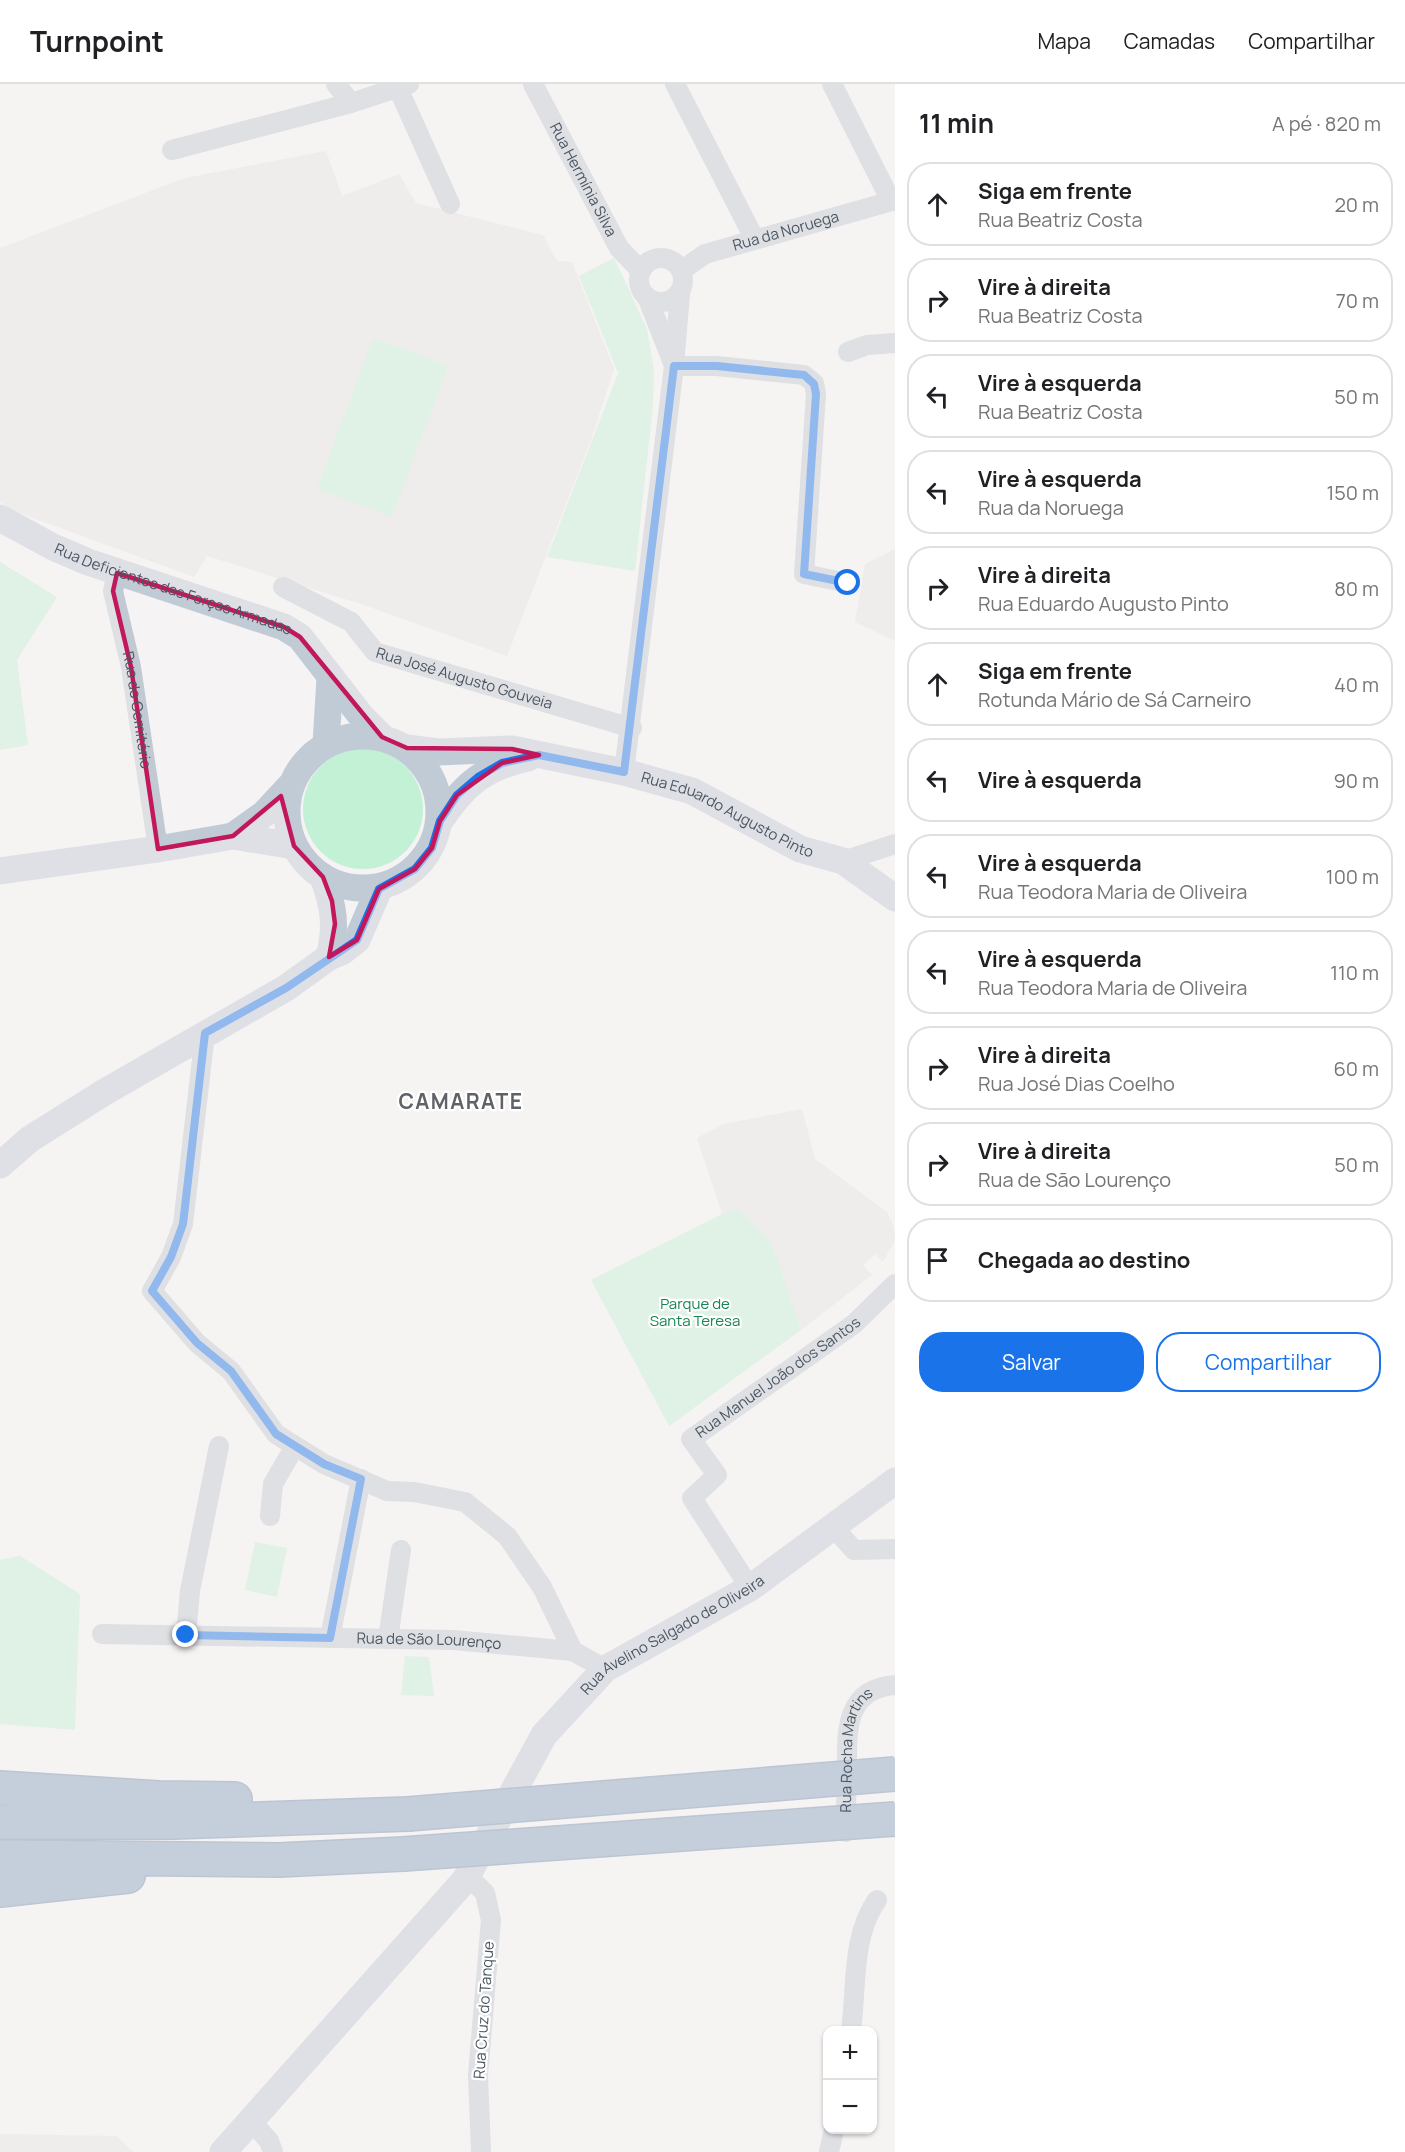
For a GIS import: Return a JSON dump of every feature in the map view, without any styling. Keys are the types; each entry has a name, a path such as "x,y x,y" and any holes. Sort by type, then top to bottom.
{"highway":[{"path":"0,1822 174,1822 398,1814 895,1774"},
{"path":"0,1788 159,1798 318,1800 398,1814"},
{"path":"0,1890 279,1860 403,1854 895,1819"},
{"path":"0,1857 279,1860"}],"street":[{"path":"336,84 351,103"},
{"name":"Rua Hermínia Silva","path":"533,84 619,248 641,271"},
{"path":"675,84 754,238"},
{"path":"832,84 893,201"},
{"path":"172,150 351,103 403,86 450,204"},
{"name":"Rua da Noruega","path":"682,270 705,254 754,238 893,201"},
{"path":"624,772 632,728 674,366 680,294 684,278 682,270 676,263 661,258 653,260 641,271 639,286 648,299 674,366"},
{"path":"648,299 665,303 680,294"},
{"path":"848,352 867,345 895,343"},
{"path":"674,366 717,366 804,375 814,384 816,394 804,574 848,583"},
{"name":"Rua Deficientes das Forças Armadas","path":"0,518 53,547 117,573 284,627 300,637 320,659 330,678 360,716 382,737"},
{"name":"Rua do Cemitério","path":"117,573 113,591 131,668 158,849"},
{"name":"Rua José Augusto Gouveia","path":"283,587 351,622 375,652 632,728"},
{"path":"326,744 330,678"},
{"path":"232,836 264,814 290,786 311,755 326,744 353,735 382,737 407,748 427,768 438,793 440,821 432,848 415,869 379,889 343,886 323,878 306,864 294,846 286,817 290,786"},
{"name":"Rua Eduardo Augusto Pinto","path":"407,748 438,752 512,749 624,772 692,791 800,849 843,861 895,898"},
{"name":"Rua Eduardo Augusto Pinto","path":"440,821 457,795 478,777 502,763 539,755"},
{"path":"0,870 158,849 232,836 294,846"},
{"path":"843,861 895,844"},
{"path":"323,878 332,901 335,924 329,957"},
{"path":"0,1165 30,1139 205,1033 286,988 357,940 379,889"},
{"path":"205,1033 183,1224 171,1257 152,1291 197,1343 231,1371 276,1434 324,1464 387,1491 414,1492 465,1502 507,1536 542,1587 573,1651"},
{"name":"Rua Manuel João dos Santos","path":"750,1588 692,1498 717,1474 691,1439 854,1324 895,1284"},
{"path":"186,1635 190,1591 219,1446"},
{"path":"270,1516 273,1484 296,1446"},
{"path":"330,1638 361,1479"},
{"name":"Rua Avelino Salgado de Oliveira","path":"224,2152 465,1880 544,1735 605,1669 750,1588 895,1481"},
{"path":"833,1527 854,1550 895,1549"},
{"path":"388,1639 401,1550"},
{"name":"Rua de São Lourenço","path":"102,1634 453,1640 573,1651 605,1669"},
{"name":"Rua Rocha Martins","path":"846,1838 847,1726 861,1699 873,1690 895,1685"},
{"name":"Rua Cruz do Tanque","path":"465,1880 477,1885 485,1893 491,1920 478,2075 481,2152"},
{"path":"851,2026 860,1935 868,1912 877,1900"},
{"path":"252,2122 269,2141 273,2152"},
{"path":"829,2152 833,2134"}],"highlighted area":[{"path":"117,573 284,627 300,637 382,737 407,748 512,749 539,755 502,763 457,795 440,821 432,848 415,869 379,889 357,940 329,957 335,924 332,901 323,877 294,846 281,796 233,836 158,849 131,667 113,591"}],"shaded area":[{"path":"326,151 342,196 399,174 416,203 543,235 557,261 572,262 614,369 592,437 507,656 364,605 207,556 194,577 14,511 0,502 0,248 185,178"},
{"path":"895,549 895,641 855,622 865,564"},
{"path":"802,1109 815,1159 887,1212 894,1227 895,1240 883,1262 875,1254 863,1265 872,1275 801,1330 772,1243 739,1209 722,1214 697,1138 724,1124"},
{"path":"0,2134 116,2136 134,2152 0,2152"}],"green space":[{"path":"614,258 647,329 654,370 653,405 635,571 547,557 618,373 579,276"},
{"path":"373,338 448,366 392,517 317,489"},
{"path":"0,562 57,597 17,660 28,745 0,750"},
{"path":"363,749 386,753 405,767 419,786 423,809 419,832 405,851 386,865 363,869 340,865 321,851 307,832 303,809 307,786 321,767 340,753"},
{"name":"Parque de Santa Teresa","path":"739,1209 772,1243 801,1330 669,1426 591,1280 722,1214"},
{"path":"255,1542 287,1548 277,1597 245,1590"},
{"path":"20,1556 80,1594 75,1730 0,1724 0,1560"},
{"path":"405,1656 429,1657 434,1696 401,1695"}],"district":[{"name":"CAMARATE","path":"461,1102"}],"route":[{"path":"186,1635 330,1638 361,1479 324,1464 276,1434 231,1371 197,1343 152,1291 171,1257 183,1224 205,1033 286,988 357,940 379,889 415,869 432,848 440,821 457,795 478,777 502,763 539,755 624,772 632,728 674,366 717,366 804,375 814,384 816,394 804,574 848,583"}]}
